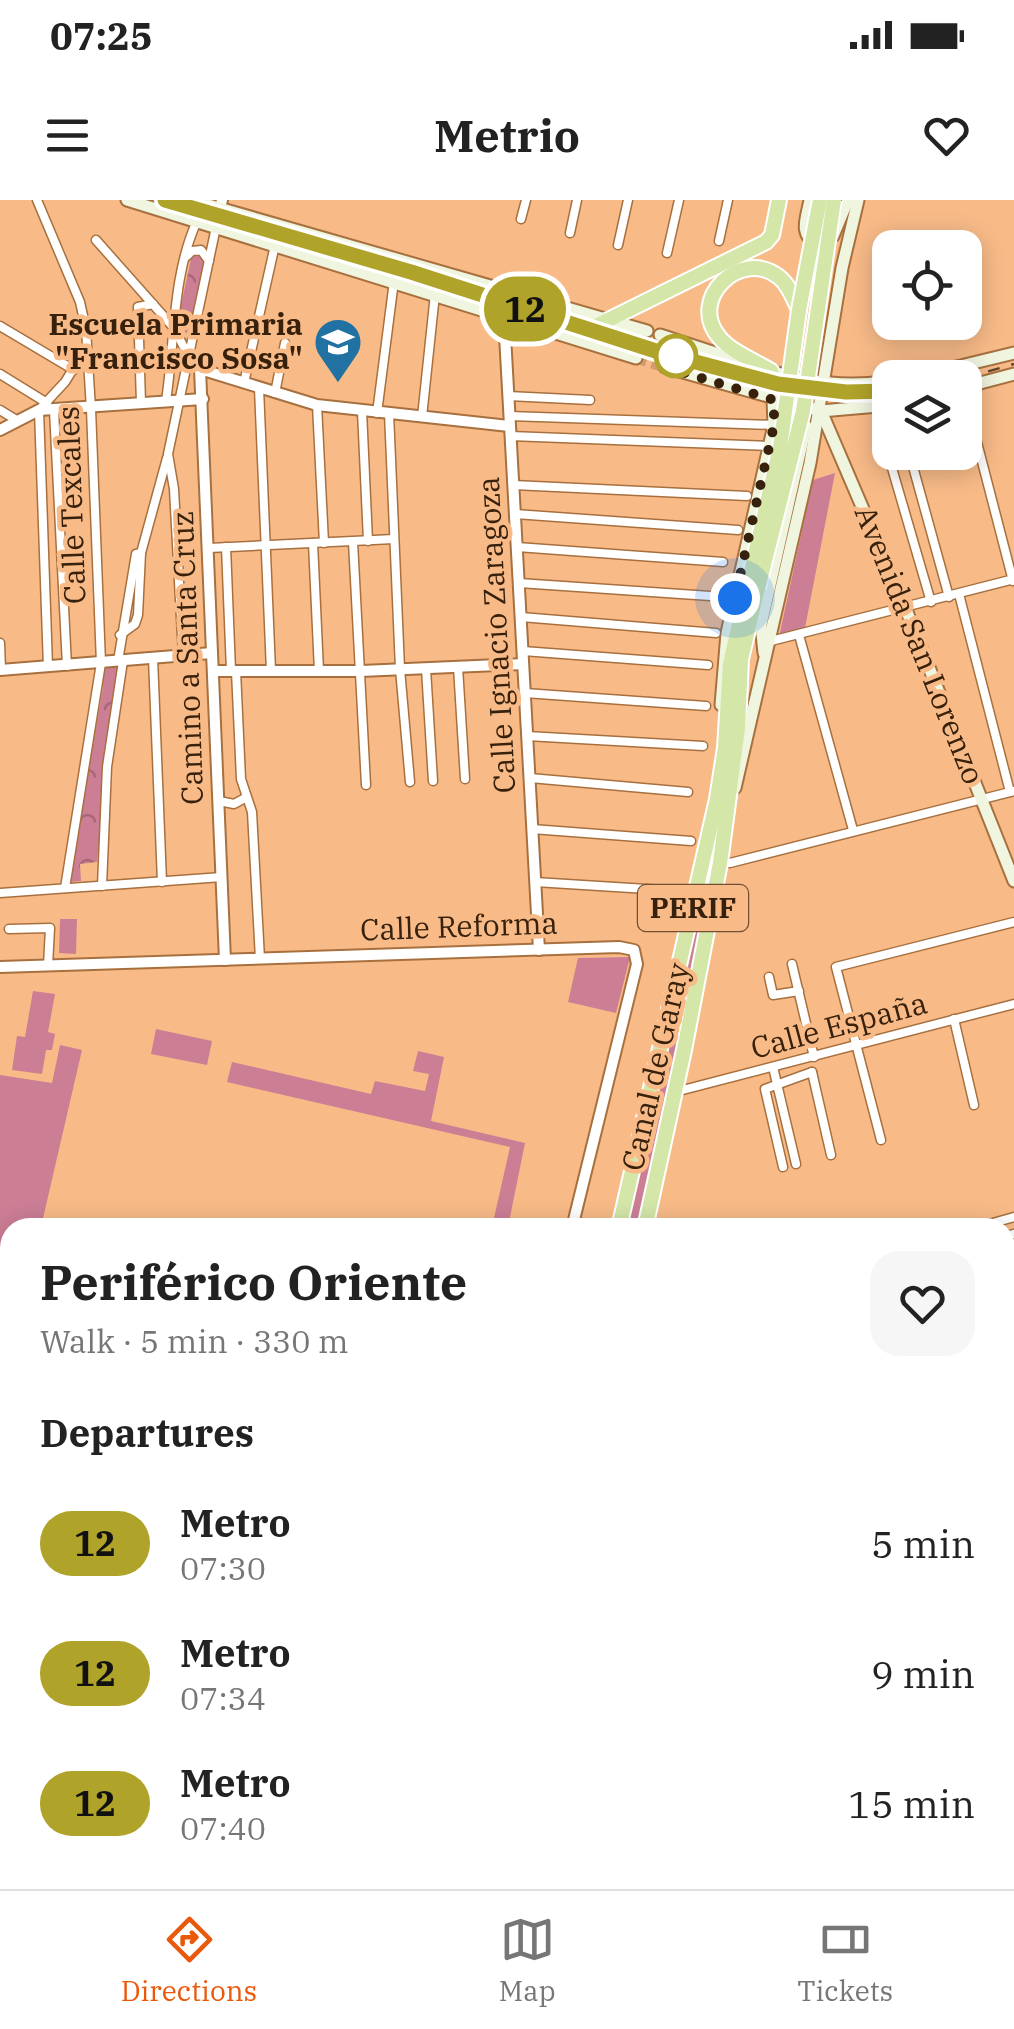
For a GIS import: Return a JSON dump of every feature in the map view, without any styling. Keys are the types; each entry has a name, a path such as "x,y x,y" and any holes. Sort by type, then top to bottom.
{"highway":[{"path":"603,322 766,242 772,236 778,200"},
{"name":"Canal de Garay","path":"647,1218 676,1092 728,814 741,660 820,200"},
{"name":"Canal de Garay","path":"622,1218 664,1020 701,873 726,739 730,664 803,411 834,200"},
{"path":"771,371 720,338 712,326 709,308 714,290 729,274 748,267 766,269 780,277 799,310"}],"main road":[{"path":"127,200 636,358"},
{"path":"810,200 804,230 816,244 832,238 848,200"},
{"name":"Canal de Garay","path":"728,814 765,662 815,410 824,384 842,268 858,200"},
{"path":"198,201 221,204 771,371 824,384 872,384"},
{"path":"982,361 1014,353"},
{"path":"665,367 815,410 872,406"},
{"path":"982,382 1014,374"},
{"name":"Avenida San Lorenzo","path":"795,377 815,410 905,607 1014,881"},
{"path":"726,739 722,686 726,634 774,425 774,400"},
{"path":"766,642 762,626 798,462 815,410"},
{"path":"768,450 782,447 792,451 798,462"}],"street":[{"name":"Calle Texcales","path":"37,200 80,302 92,409 102,663 65,888"},
{"path":"522,219 526,200"},
{"path":"570,233 576,200"},
{"path":"618,245 628,200"},
{"path":"668,253 678,200"},
{"path":"718,242 728,200"},
{"path":"166,400 172,314 198,221 198,201"},
{"path":"120,634 135,624 138,615 144,527 168,454 221,204"},
{"path":"96,240 174,328 189,357 200,368 259,388 318,405 362,411 768,450"},
{"path":"244,383 274,245"},
{"path":"186,258 192,251 200,250 208,256 209,265"},
{"path":"376,412 394,281"},
{"path":"422,416 435,294"},
{"path":"141,404 138,307 153,304"},
{"name":"Calle Ignacio Zaragoza","path":"504,317 539,950"},
{"path":"0,326 74,370"},
{"path":"275,393 286,344"},
{"path":"48,667 46,408 87,346"},
{"name":"Camino a Santa Cruz","path":"200,368 225,960"},
{"path":"0,374 46,408 67,666"},
{"path":"259,388 271,671"},
{"path":"508,396 590,400"},
{"path":"0,430 46,408 92,409 202,399"},
{"path":"318,405 324,543"},
{"path":"0,410 18,421"},
{"path":"362,411 368,542"},
{"path":"390,414 400,669 410,782"},
{"path":"510,426 774,425"},
{"path":"168,454 174,489 182,655"},
{"path":"766,642 1014,581 982,460"},
{"path":"893,470 931,602"},
{"path":"914,470 949,597"},
{"path":"514,486 747,496"},
{"path":"515,514 738,530"},
{"path":"209,548 394,539"},
{"path":"353,542 366,785"},
{"path":"313,543 319,672"},
{"path":"517,546 723,562"},
{"path":"226,547 241,779 252,812 260,959"},
{"path":"102,886 107,766 120,634 136,554 141,553"},
{"path":"519,583 725,597"},
{"path":"730,862 1012,791 959,594"},
{"path":"521,617 716,633"},
{"path":"800,635 854,830"},
{"path":"0,643 0,670 212,652"},
{"path":"153,658 162,882"},
{"path":"213,671 426,669 523,658 708,665"},
{"path":"458,667 465,779"},
{"path":"426,669 432,781"},
{"path":"525,693 706,706"},
{"path":"527,736 703,746"},
{"path":"530,778 688,792"},
{"path":"218,801 234,804 246,798"},
{"path":"532,829 691,841"},
{"path":"0,894 222,878"},
{"path":"536,882 679,891"},
{"path":"880,1140 836,967 1014,922"},
{"path":"9,929 50,928 48,966"},
{"name":"Calle Reforma","path":"0,967 619,947 634,950 637,956 574,1218"},
{"path":"792,964 831,1155"},
{"path":"769,977 773,995 799,991"},
{"name":"Calle España","path":"676,1092 1014,1004"},
{"path":"954,1019 974,1104"},
{"path":"773,1067 796,1164"},
{"path":"782,1167 765,1089 812,1072"}],"green space":[{"path":"198,251 207,258 188,334 178,329 177,324 192,254"},
{"path":"835,473 805,628 779,637 813,480"},
{"path":"119,662 97,862 80,864 81,881 69,882 103,687 101,664"},
{"path":"716,850 642,1218 626,1218"},
{"path":"60,919 77,919 76,954 59,953"},
{"path":"630,957 616,1013 568,1002 578,958"},
{"path":"33,991 55,994 48,1032 55,1034 52,1050 46,1050 42,1074 12,1070 17,1036 25,1037"},
{"path":"156,1029 212,1041 207,1065 151,1054"},
{"path":"60,1045 82,1050 43,1218 0,1218 0,1075 52,1083"},
{"path":"418,1051 444,1057 431,1121 525,1143 510,1218 494,1218 510,1147 227,1082 232,1062 371,1094 375,1081 425,1091 429,1074 413,1071"}],"tunnel":[{"path":"636,358 665,367"}],"railway":[{"path":"165,200 411,272 662,353 778,384 872,391"},
{"path":"982,373 1014,364"}],"metro line":[{"name":"12","path":"165,200 411,272 662,353 806,390 872,391"}],"place":[{"name":"Escuela Primaria \"Francisco Sosa\"","path":"338,384"}],"route":[{"path":"676,356 665,367 774,400 774,425 735,598"}]}
